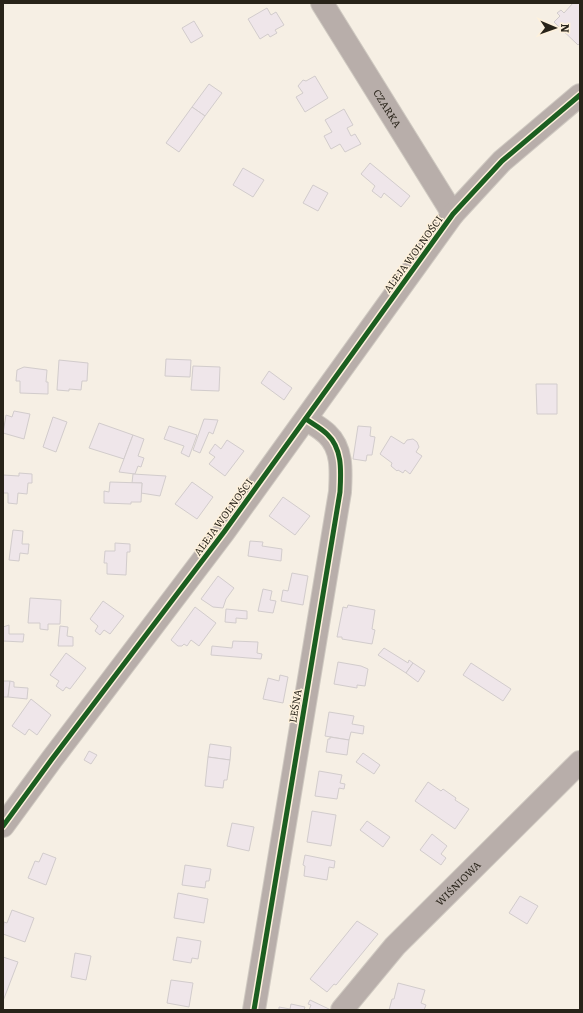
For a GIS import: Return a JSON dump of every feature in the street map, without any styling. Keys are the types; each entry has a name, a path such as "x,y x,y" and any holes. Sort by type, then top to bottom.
{"street":[{"name":"CZARKA","path":"322,3 453,214"},
{"name":"ALEJA WOLNOŚCI","path":"3,826 92,704 182,588 306,419 453,214 502,160 580,95"},
{"name":"LEŚNA","path":"254,1010 340,492 341,466 336,447 327,434 306,419"},
{"name":"WIŚNIOWA","path":"342,1010 395,946 580,762"}],"building":[{"path":"573,3 580,3 580,43 578,45 554,22 560,16 557,13 561,10 564,13"},
{"path":"267,8 271,15 276,12 284,25 275,30 277,33 270,37 268,34 260,39 248,19"},
{"path":"194,21 203,36 191,43 182,28"},
{"path":"315,76 328,98 305,112 296,97 303,93 298,86 303,80 306,81"},
{"path":"209,84 222,93 205,116 192,107"},
{"path":"192,107 205,116 179,152 166,143"},
{"path":"344,109 353,125 347,128 351,136 355,134 361,144 345,152 340,144 331,149 324,136 332,132 325,120"},
{"path":"370,163 410,196 401,207 384,193 381,198 372,191 375,186 361,174"},
{"path":"243,168 264,180 253,197 233,185"},
{"path":"313,185 328,193 318,211 303,203"},
{"path":"166,359 191,360 190,377 165,376"},
{"path":"59,360 88,363 87,381 82,381 81,390 57,390"},
{"path":"193,366 220,367 219,391 191,390"},
{"path":"24,367 47,370 46,382 48,382 48,394 20,393 20,381 16,381 17,370"},
{"path":"269,371 292,388 284,400 261,383"},
{"path":"536,384 557,384 557,414 537,414"},
{"path":"14,411 30,414 24,439 3,433 6,415 12,417"},
{"path":"53,417 67,422 56,452 43,447"},
{"path":"204,419 218,420 213,434 209,432 200,453 193,450"},
{"path":"99,423 133,435 124,459 89,448"},
{"path":"169,426 197,435 189,457 181,453 184,446 164,439"},
{"path":"358,426 371,427 370,436 375,437 372,455 367,455 366,461 353,459"},
{"path":"133,435 144,439 138,456 144,458 141,467 138,466 135,474 119,472"},
{"path":"391,436 404,444 407,440 413,439 417,442 419,447 416,452 422,456 410,474 405,470 403,473 398,470 397,471 391,466 392,463 380,454"},
{"path":"227,440 244,451 225,476 209,464 215,457 209,453 215,444 221,449"},
{"path":"19,473 32,474 32,483 28,483 27,494 18,493 17,504 8,503 8,493 3,493 3,475 19,476"},
{"path":"133,474 166,476 160,496 141,493 142,483 132,483"},
{"path":"110,482 142,483 141,502 131,502 131,504 104,503 104,491 109,492"},
{"path":"192,482 213,497 197,519 175,504"},
{"path":"283,497 310,516 295,535 269,516"},
{"path":"13,530 23,531 22,544 29,544 28,554 20,553 19,561 9,560"},
{"path":"250,541 263,542 262,546 282,549 281,561 248,556"},
{"path":"115,543 130,544 130,552 127,552 126,575 107,574 107,563 104,563 105,551 115,551"},
{"path":"292,573 308,576 303,605 281,601 283,590 288,591"},
{"path":"218,576 234,588 226,599 223,608 213,607 201,599"},
{"path":"263,589 272,591 270,600 276,601 273,613 258,611"},
{"path":"30,598 61,600 60,624 48,624 48,630 40,629 40,623 28,623"},
{"path":"103,601 124,616 110,634 104,630 100,635 95,631 98,626 90,619"},
{"path":"348,605 375,610 372,629 375,630 372,644 337,637 343,607 347,608"},
{"path":"195,607 216,623 199,646 191,640 187,646 184,644 182,646 178,646 171,640"},
{"path":"226,609 247,611 247,619 236,618 236,623 225,622"},
{"path":"9,625 9,634 24,634 23,642 3,641 3,627"},
{"path":"60,626 68,627 67,636 73,637 73,646 58,646"},
{"path":"233,641 258,642 257,653 262,654 261,659 211,655 212,646 232,648"},
{"path":"384,648 408,663 409,660 413,663 406,673 378,655"},
{"path":"66,653 86,668 70,689 66,687 63,691 56,686 59,681 50,675"},
{"path":"338,662 361,666 368,669 365,686 357,685 357,688 334,684"},
{"path":"413,663 425,671 418,682 406,673"},
{"path":"471,663 511,689 503,701 463,675"},
{"path":"280,675 288,677 283,703 263,699 268,678 279,681"},
{"path":"3,681 10,681 8,697 3,697"},
{"path":"10,681 14,682 14,687 28,688 27,699 8,697"},
{"path":"31,699 51,715 37,735 29,729 25,735 12,726"},
{"path":"329,712 354,716 352,724 364,726 363,734 351,732 349,740 325,736"},
{"path":"330,737 349,740 347,755 326,752 328,739 330,739"},
{"path":"210,744 231,747 230,760 208,757"},
{"path":"89,751 97,755 91,764 84,760"},
{"path":"363,753 380,765 374,774 356,762"},
{"path":"208,757 230,760 227,780 224,780 223,788 205,786"},
{"path":"319,771 342,775 340,783 345,784 344,789 339,788 337,799 315,796"},
{"path":"428,782 441,791 443,789 456,798 455,800 469,809 455,829 415,801"},
{"path":"312,811 336,815 331,846 307,842"},
{"path":"367,821 390,837 383,847 360,830"},
{"path":"232,823 254,827 249,851 227,846"},
{"path":"432,834 447,846 441,854 446,858 441,865 420,850"},
{"path":"43,853 56,858 46,885 28,878 35,861 39,862"},
{"path":"305,855 335,861 334,868 329,867 327,880 304,876 305,866 303,865"},
{"path":"185,865 211,869 209,881 206,881 205,888 182,885"},
{"path":"178,893 208,899 204,923 174,918"},
{"path":"520,896 538,906 527,924 509,913"},
{"path":"12,910 34,918 25,942 3,934 4,922 7,923"},
{"path":"357,921 378,934 336,985 334,984 327,992 310,979"},
{"path":"177,937 201,941 198,959 192,958 191,963 173,960"},
{"path":"75,953 91,956 86,980 71,977"},
{"path":"3,957 18,962 3,1001"},
{"path":"171,980 193,983 189,1007 167,1003"},
{"path":"398,983 425,990 421,1003 426,1005 424,1010 389,1010 392,999 394,999"},
{"path":"310,1000 331,1010 309,1010 311,1005 308,1004"},
{"path":"291,1004 305,1007 304,1010 279,1010 279,1007 290,1009"}],"cycle path":[{"path":"3,826 224,532 453,214 502,161 580,95"},
{"path":"254,1010 340,492 340,461 336,447 325,432 306,419"}]}
